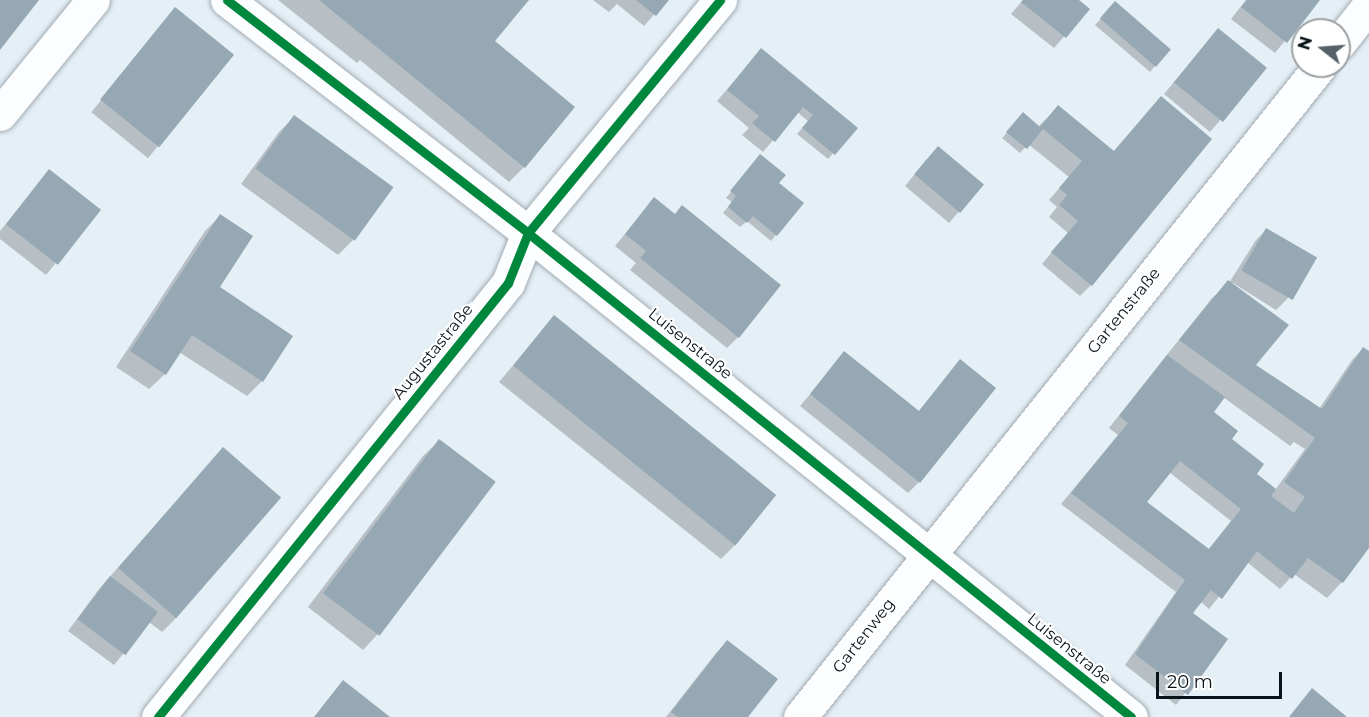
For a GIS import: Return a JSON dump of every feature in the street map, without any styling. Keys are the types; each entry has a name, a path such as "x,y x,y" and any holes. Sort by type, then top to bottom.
{"street":[{"path":"0,114 93,0"},
{"name":"Luisenstraße","path":"227,0 528,233 1131,717"},
{"name":"Augustastraße","path":"158,717 508,283 528,233 720,0"},
{"path":"1351,28 1369,5"},
{"name":"Gartenstraße","path":"928,555 1310,78"},
{"name":"Gartenweg","path":"800,717 928,555"}],"building":[{"path":"0,0 39,0 0,50"},
{"path":"319,0 529,0 495,41 575,107 525,168"},
{"path":"636,0 669,0 656,16"},
{"path":"1023,0 1079,0 1090,9 1066,38 1021,2"},
{"path":"1247,0 1320,0 1306,18 1291,18 1291,38 1287,43 1241,7"},
{"path":"1115,1 1171,50 1156,67 1100,18"},
{"path":"175,7 234,55 159,147 100,99"},
{"path":"1218,28 1267,68 1223,122 1174,82"},
{"path":"761,48 858,128 835,155 802,128 813,115 803,107 775,142 752,123 759,116 727,90"},
{"path":"1161,96 1212,139 1092,286 1051,252 1078,221 1059,205 1067,195 1059,188 1082,161 1043,129 1027,149 1006,132 1023,112 1040,127 1058,105 1114,151"},
{"path":"294,115 394,187 355,241 255,168"},
{"path":"938,146 984,185 960,213 914,174"},
{"path":"760,154 786,175 779,183 804,203 777,236 753,216 747,223 728,207 736,196 730,191"},
{"path":"49,169 101,210 58,265 6,224"},
{"path":"654,197 675,214 682,205 781,285 739,338 640,258 646,251 625,234"},
{"path":"220,214 253,236 220,287 293,336 263,382 192,335 166,375 130,351"},
{"path":"1266,228 1317,258 1293,300 1242,270"},
{"path":"1228,280 1289,325 1256,365 1322,409 1363,347 1369,351 1369,548 1343,583 1308,558 1292,579 1257,551 1222,599 1211,590 1193,613 1228,639 1188,695 1135,654 1185,580 1071,493 1128,423 1119,416 1167,355 1225,397 1214,412 1238,431 1232,439 1264,464 1257,474 1276,489 1271,496 1294,513 1305,497 1284,482 1315,438 1179,340","holes":["1180,461 1241,509 1209,549 1147,502"]},
{"path":"554,315 776,495 735,546 513,366"},
{"path":"844,351 919,411 960,359 996,388 920,483 810,394"},
{"path":"439,439 496,482 380,636 323,593"},
{"path":"223,447 281,498 176,618 118,568"},
{"path":"110,576 158,612 125,655 78,619"},
{"path":"727,640 778,679 748,717 678,717 671,712"},
{"path":"343,680 390,717 314,717"},
{"path":"1312,688 1347,717 1289,717"}],"cycle path":[{"path":"227,0 528,233 1131,717"},
{"path":"158,717 508,283 528,233 720,0"}]}
